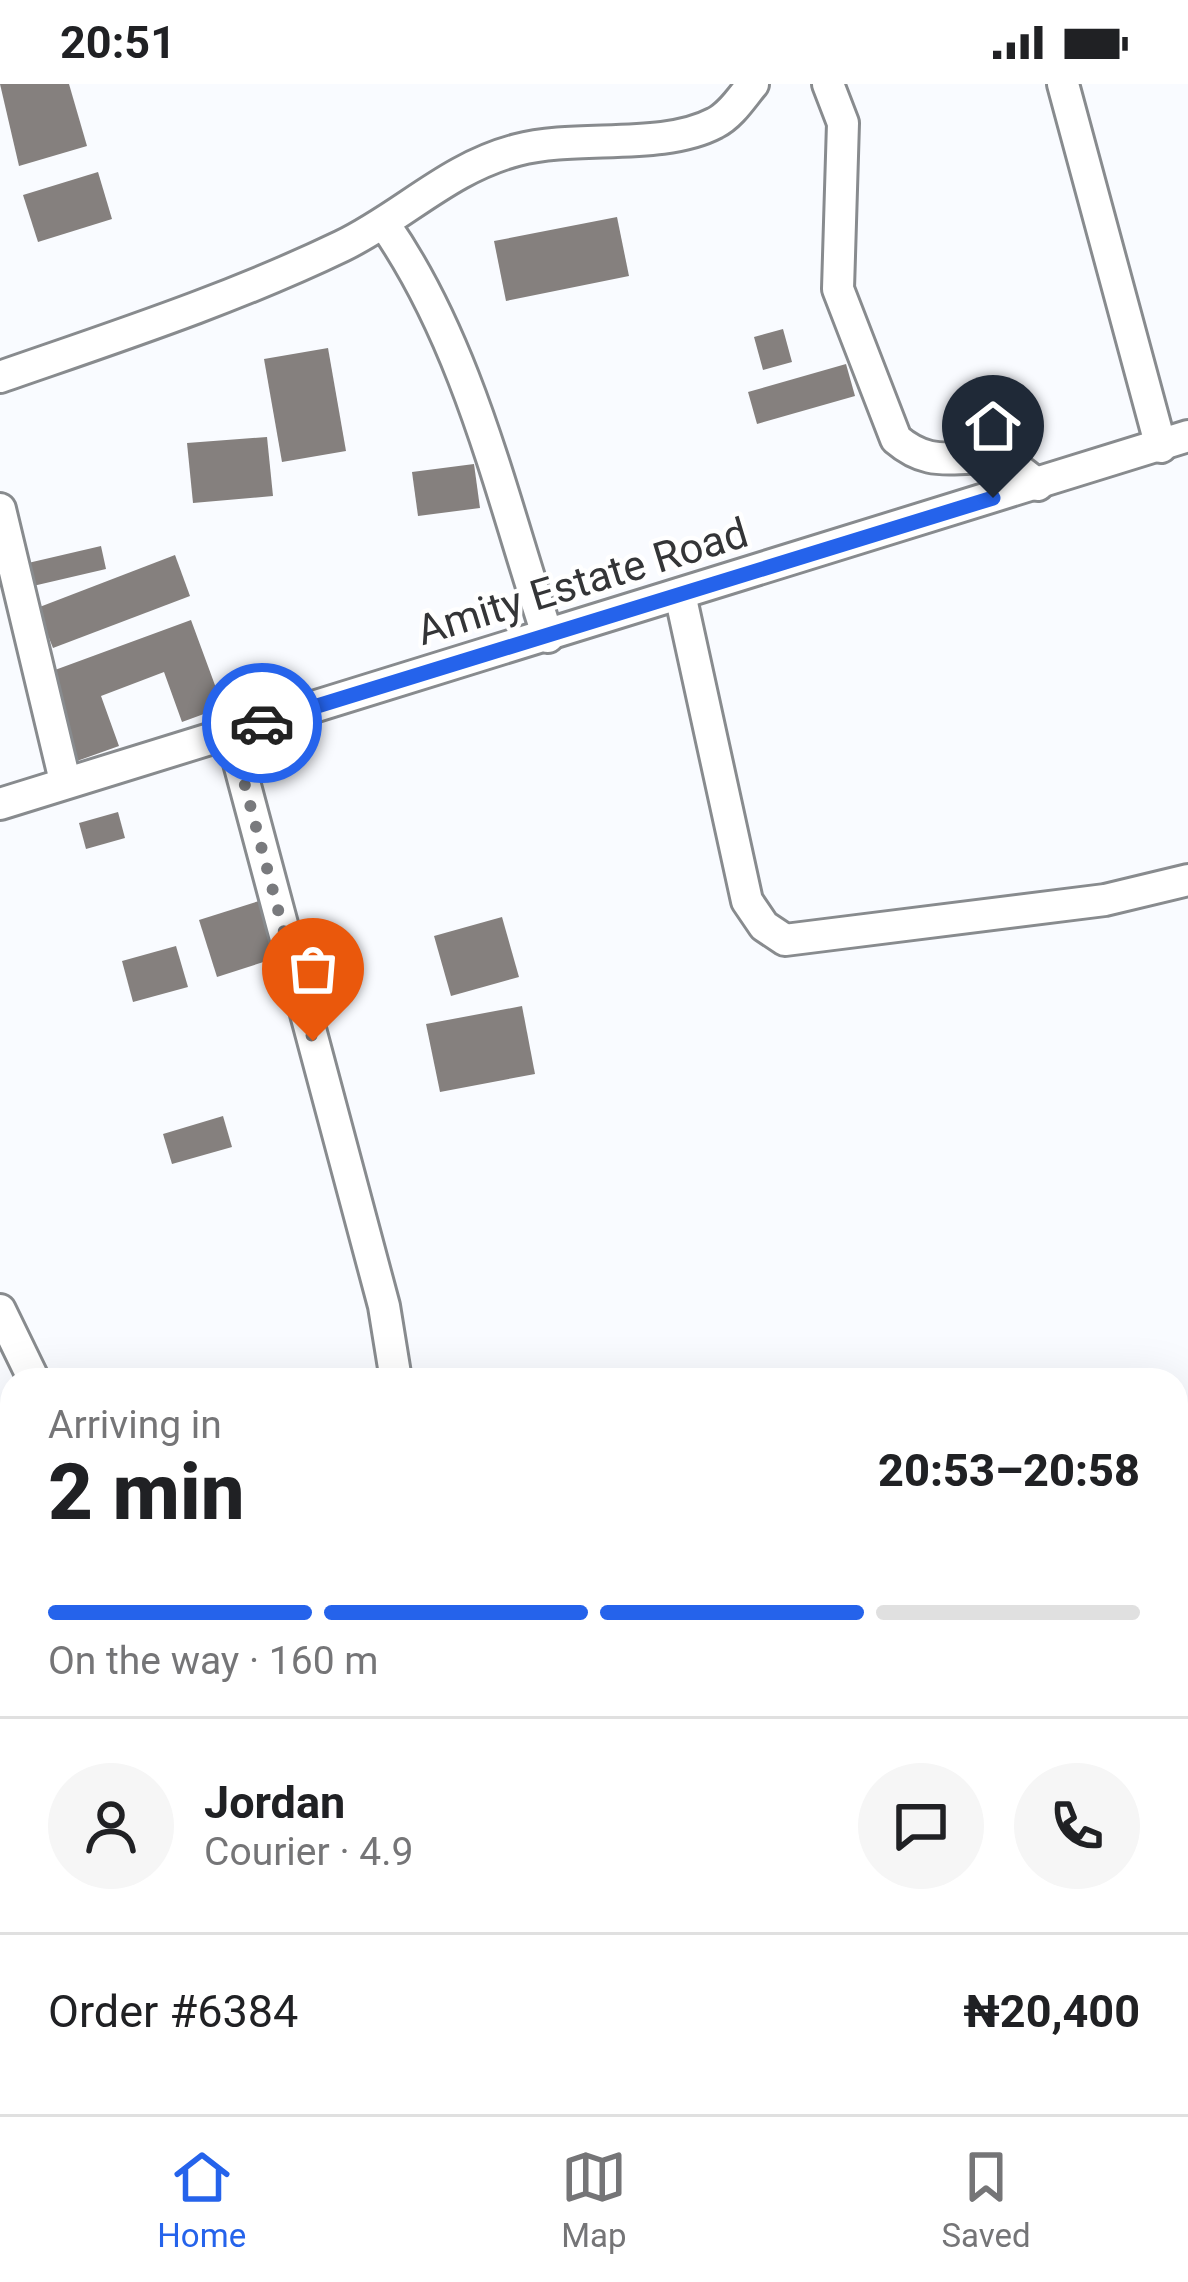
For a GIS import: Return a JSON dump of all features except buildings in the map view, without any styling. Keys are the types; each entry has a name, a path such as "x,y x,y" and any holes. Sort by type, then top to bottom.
{"street":[{"path":"0,377 206,305 385,225 430,187 476,163 553,143 696,130 727,115 753,84"},
{"path":"829,84 843,123 838,289 896,439 916,456 936,461 982,458 1009,464 1038,484"},
{"path":"1063,84 1175,442"},
{"path":"385,225 420,275 446,333 548,637"},
{"name":"Amity Estate Road","path":"0,804 1175,442"},
{"path":"0,509 65,781"},
{"path":"680,594 747,901 764,926 785,940 1106,900 1188,880"},
{"path":"231,733 384,1306 394,1368"},
{"path":"0,1310 28,1368"}],"way so far":[{"path":"262,723 231,733 313,1041"}],"route":[{"path":"262,723 993,498"}]}
